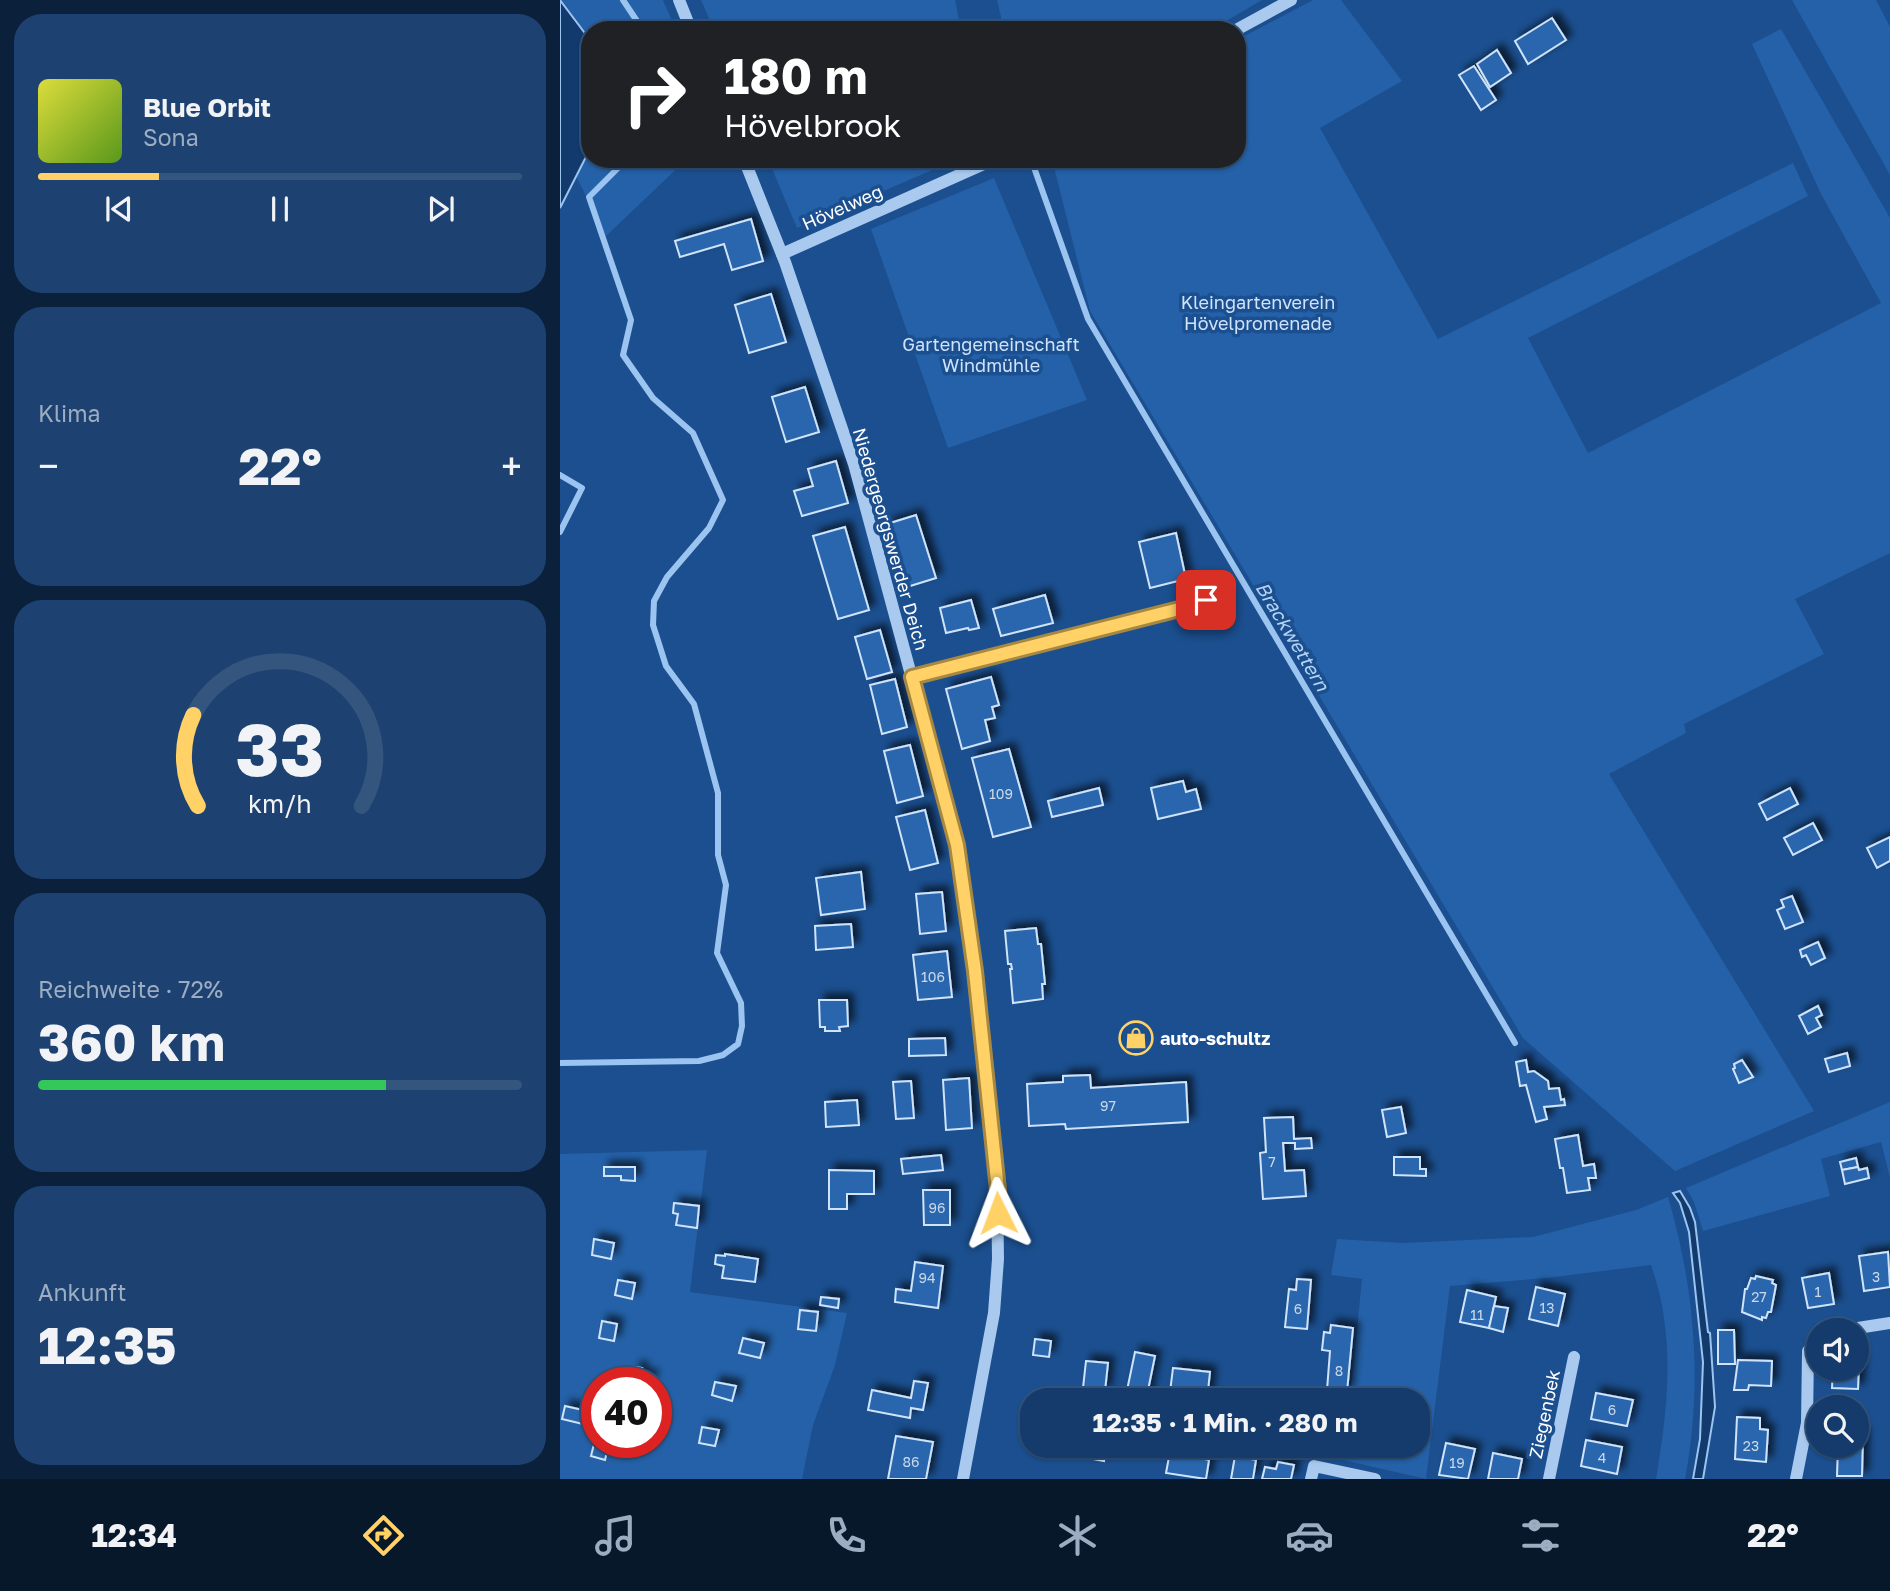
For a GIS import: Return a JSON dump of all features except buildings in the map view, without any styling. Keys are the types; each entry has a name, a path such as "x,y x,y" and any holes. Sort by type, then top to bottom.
{"street":[{"path":"679,0 687,21"},
{"path":"1246,25 1291,0"},
{"name":"Niedergeorgswerder Deich","path":"748,168 782,254 854,464 957,845 975,971 998,1190 998,1259 994,1313 963,1479"},
{"name":"Hövelweg","path":"782,254 975,168"},
{"path":"912,677 1191,606 1220,593"},
{"path":"1869,1326 1890,1323"},
{"name":"Ziegenbek","path":"1549,1479 1574,1357"},
{"path":"1796,1479 1807,1423 1808,1381"},
{"path":"1311,1479 1314,1466 1375,1479"}],"green space":[{"path":"562,0 663,0 672,21 581,21 581,27"},
{"path":"701,0 955,0 959,21 710,21"},
{"path":"997,0 1262,0 1226,21 1002,21"},
{"name":"Kleingartenverein Hövelpromenade","path":"1313,0 1341,0 1402,81 1320,128 1438,339 1793,163 1808,196 1528,338 1588,453 1881,303 1821,194 1752,44 1781,29 1890,218 1890,553 1795,599 1824,654 1684,724 1686,733 1609,774 1814,1111 1675,1171 1523,1038 1090,311 1054,168 1246,168 1246,35"},
{"path":"1792,0 1876,0 1890,27 1890,175"},
{"path":"581,166 678,168 606,236 576,176"},
{"path":"772,168 937,168 797,228"},
{"name":"Gartengemeinschaft Windmühle","path":"994,178 1087,400 948,448 871,229"},
{"path":"1890,1102 1890,1178 1881,1142 1821,1159 1830,1196 1703,1231 1694,1202 1686,1188"},
{"path":"707,1150 690,1292 847,1313 835,1365 813,1425 802,1479 560,1479 560,1154"},
{"path":"1668,1197 1685,1267 1695,1372 1691,1443 1685,1479 1656,1479 1664,1425 1667,1344 1659,1291 1651,1265 1450,1286 1430,1447 1430,1388 1351,1388 1362,1279 1331,1275 1337,1239 1403,1243 1533,1237 1636,1210"},
{"path":"1343,1458 1429,1458 1426,1479"}],"shaded area":[{"path":"560,0 581,28 581,167 560,208"},
{"path":"1680,1191 1695,1222 1710,1333 1715,1407 1703,1479 1693,1479 1700,1439 1703,1362 1689,1232 1680,1203 1673,1193"}],"waterway":[{"path":"623,0 637,21"},
{"path":"560,1063 699,1061 723,1055 738,1044 742,1026 741,1003 717,953 726,885 718,855 718,793 694,704 666,666 653,625 654,601 667,577 709,528 723,500 693,433 653,398 623,355 631,320 589,197 618,168"},
{"name":"Brackwettern","path":"1034,168 1088,319 1515,1043"},
{"path":"560,475 582,488 560,532"}],"place":[{"name":"auto-schultz","path":"1136,1038"}],"route":[{"path":"998,1213 998,1190 967,907 957,845 912,677 1206,600"}]}
